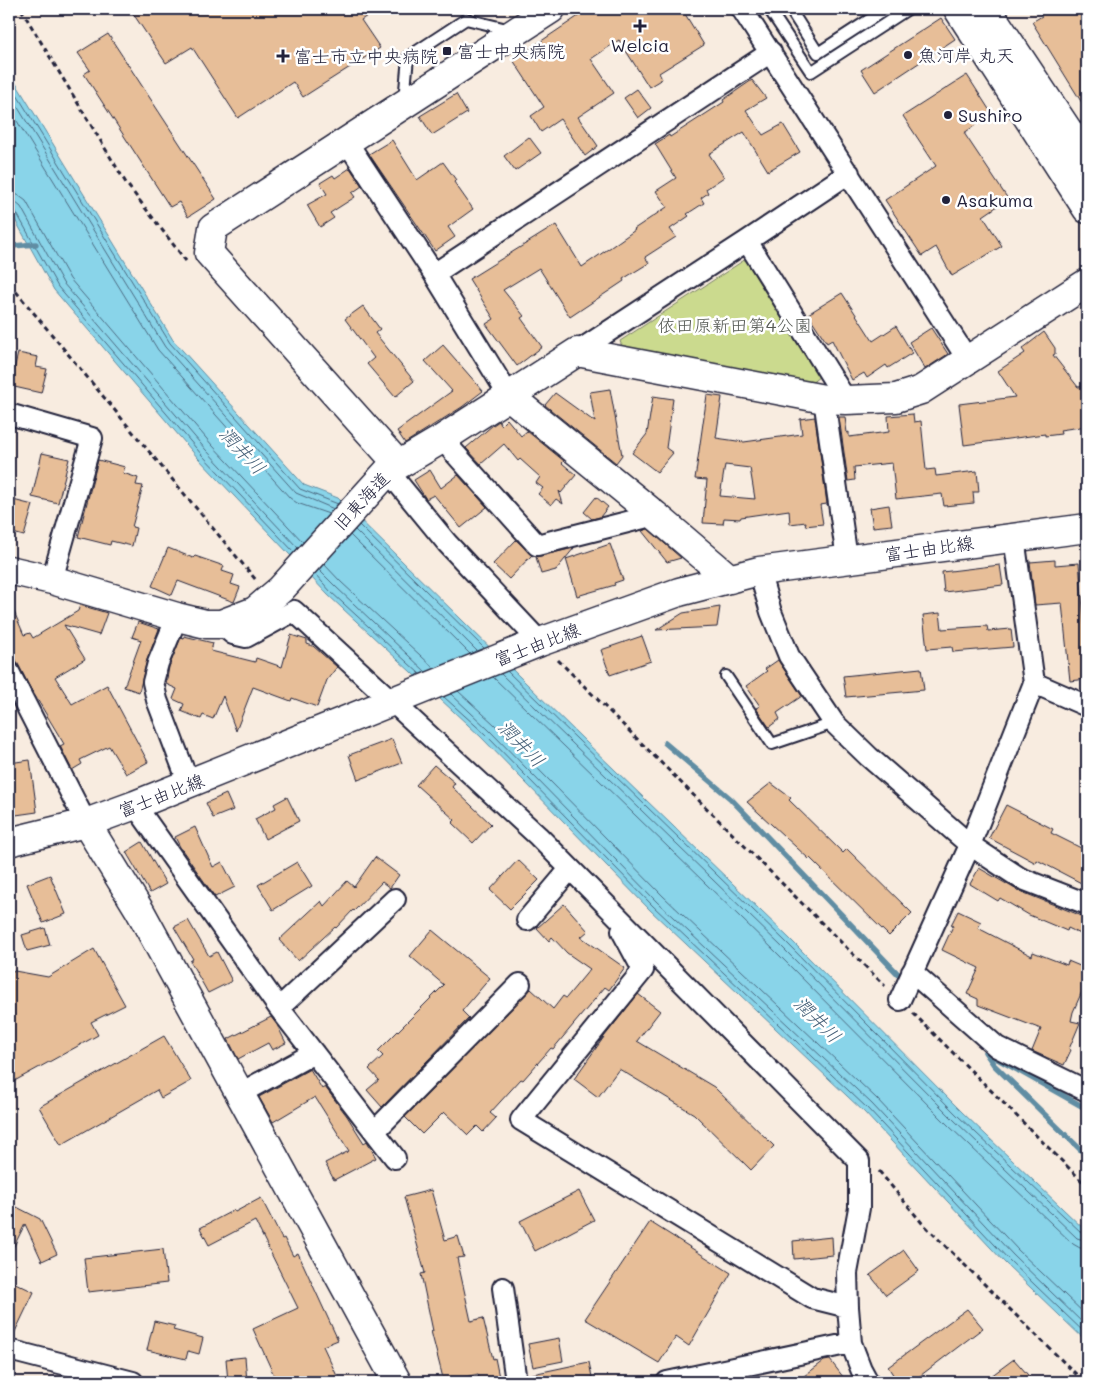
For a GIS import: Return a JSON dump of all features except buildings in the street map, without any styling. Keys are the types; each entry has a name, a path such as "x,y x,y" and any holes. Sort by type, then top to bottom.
{"street":[{"path":"536,644 447,544 393,468 209,253 213,228 552,9"},
{"path":"742,9 849,172 968,360"},
{"path":"958,9 1087,209"},
{"path":"987,9 1087,159"},
{"path":"434,274 770,52"},
{"path":"347,142 434,274 509,396 730,579"},
{"path":"577,352 748,241 849,172"},
{"path":"748,241 835,399 846,559"},
{"path":"577,352 835,399 896,398 921,390 1087,283"},
{"name":"旧東海道","path":"9,570 52,580 206,624 221,624 255,611 276,594 393,468 442,439 577,352"},
{"path":"9,414 92,438 52,580"},
{"path":"442,439 536,545 655,515"},
{"name":"富士由比線","path":"9,842 86,823 135,805 536,644 679,592 759,571 1014,536 1087,528"},
{"path":"900,1000 970,845 1034,683 1014,536"},
{"path":"759,571 771,612 789,656 834,722 869,757 970,845 1020,878 1087,904"},
{"path":"221,624 233,634 246,637 294,610 399,699 538,836 859,1162 859,1208 848,1273 848,1307 851,1343 868,1382"},
{"path":"177,617 158,663 153,682 157,700 190,784"},
{"path":"9,672 86,823 140,911 397,1382"},
{"path":"1034,683 1087,706"},
{"path":"135,805 279,1008 395,1158"},
{"path":"527,920 570,869"},
{"path":"279,1008 395,899"},
{"path":"624,924 622,932 643,970 521,1120 812,1298 848,1307"},
{"path":"912,972 997,1047 1087,1091"},
{"path":"375,1131 520,984"},
{"path":"240,1094 314,1053"},
{"path":"502,1288 516,1382"},
{"path":"667,1382 851,1343"},
{"path":"9,1350 133,1382"}],"lane":[{"path":"769,9 811,72 908,9"},
{"path":"790,9 818,52 886,9"},
{"path":"403,104 408,57 466,19 516,31"},
{"path":"726,676 772,744 834,722"}],"path":[{"path":"9,286 276,594"},
{"path":"536,644 1087,1186"}],"green space":[{"name":"依田原新田第4公園","path":"749,257 820,376 809,385 625,355 620,341"}],"water":[{"name":"潤井川","path":"9,72 173,340 304,485 338,498 790,939 962,1112 1087,1232 1087,1342 1005,1263 864,1112 650,910 481,737 328,595 198,458 54,290 9,209"}],"waterway":[{"path":"9,244 13,246 36,244"},
{"path":"665,743 731,799 899,975"},
{"path":"985,1052 994,1065 1087,1156"},
{"path":"987,1053 1087,1109"}],"place":[{"name":"Welcia","path":"640,26"},
{"name":"富士中央病院","path":"447,51"},
{"name":"魚河岸 丸天","path":"908,55"},
{"name":"富士市立中央病院","path":"283,56"},
{"name":"Sushiro","path":"948,115"},
{"name":"Asakuma","path":"946,200"}]}
